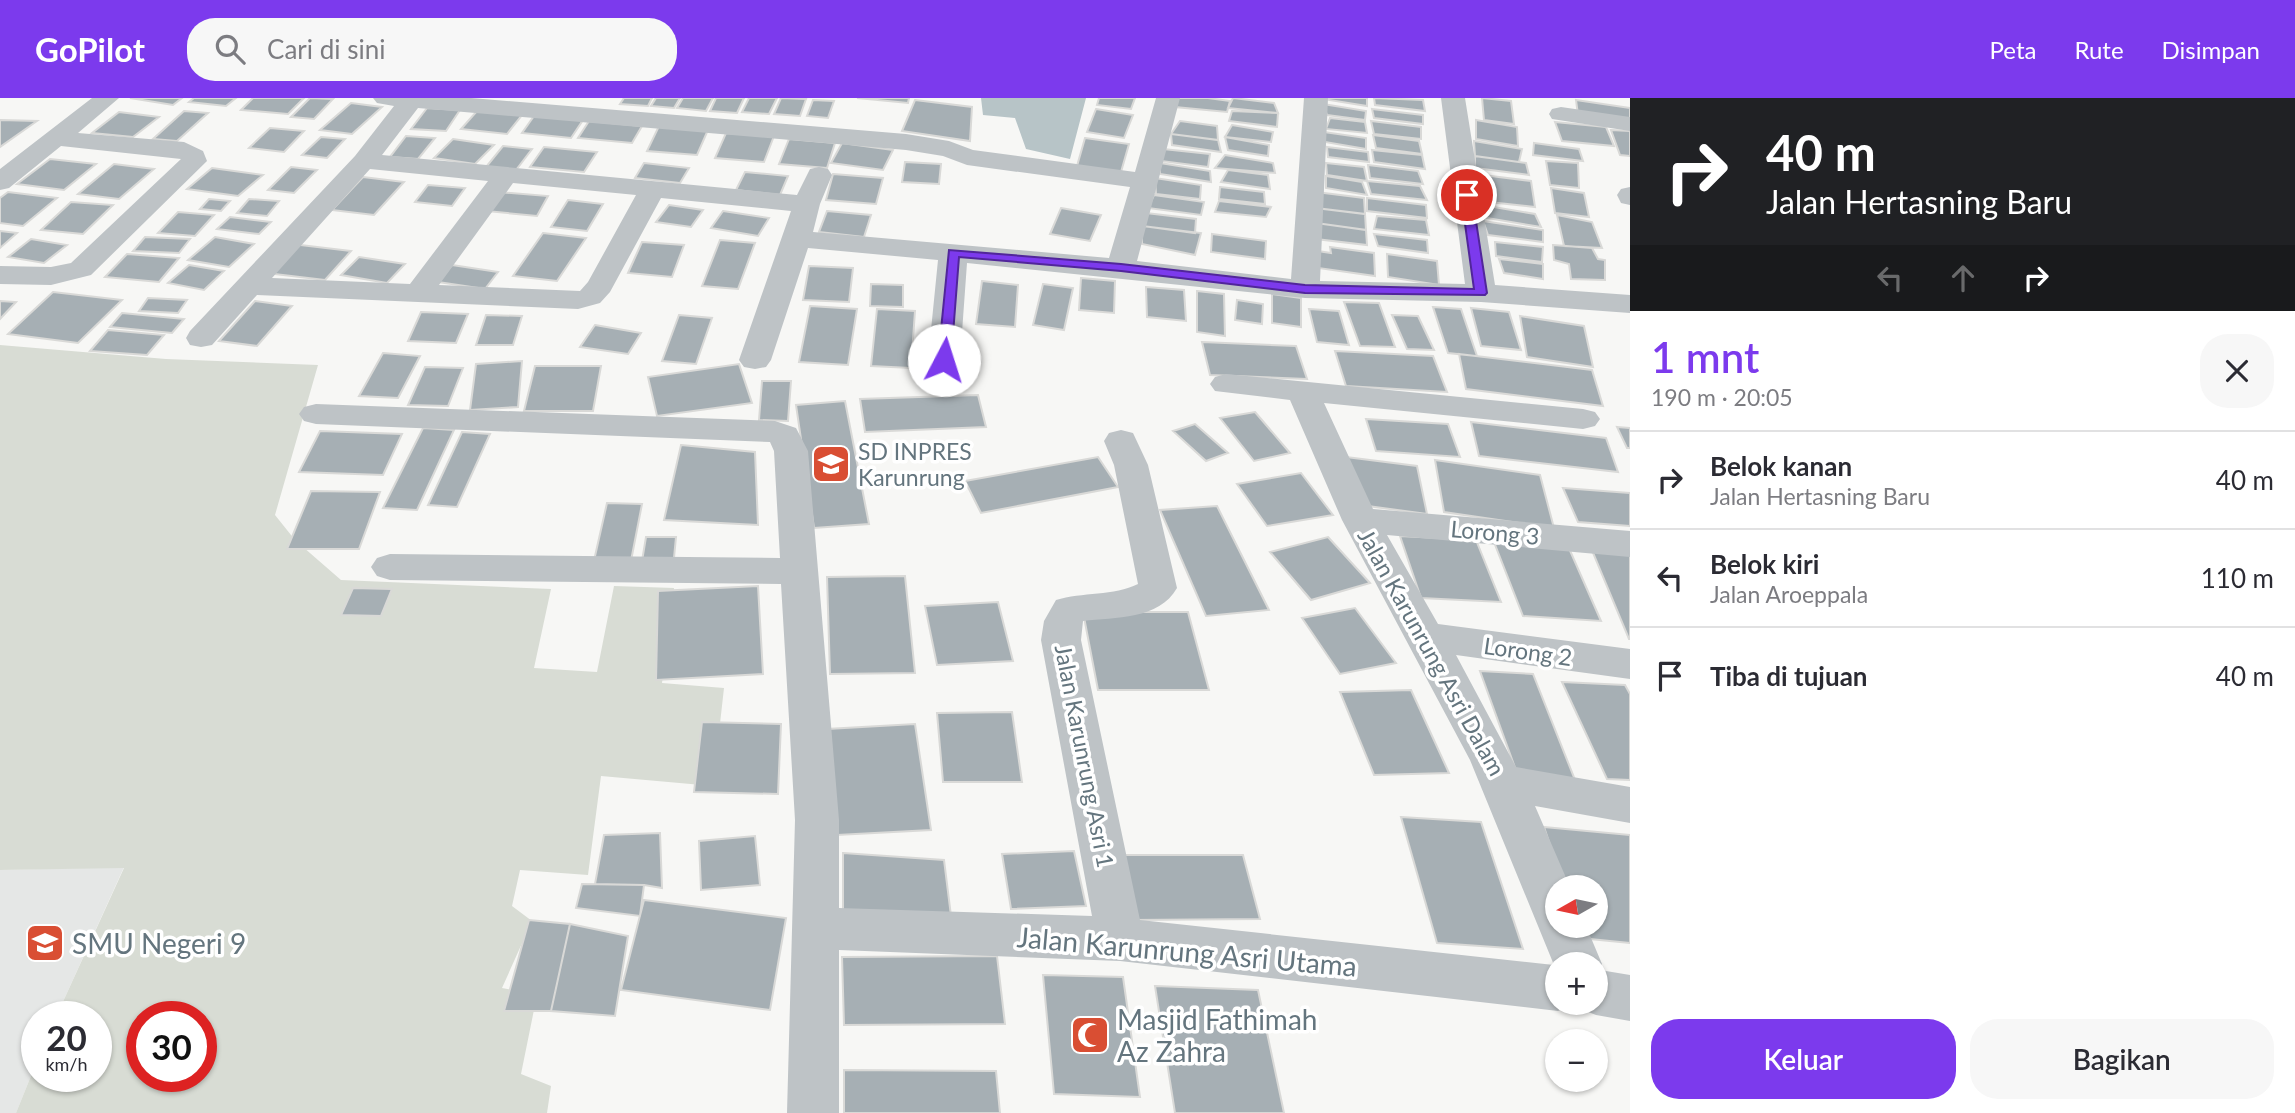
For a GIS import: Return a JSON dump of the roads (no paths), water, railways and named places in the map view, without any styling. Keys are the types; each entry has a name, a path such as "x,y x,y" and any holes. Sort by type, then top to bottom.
{"street":[{"path":"0,182 107,98"},
{"path":"1121,268 1168,98"},
{"path":"1305,289 1316,98"},
{"path":"1453,98 1481,293"},
{"path":"201,338 365,161 403,99 906,142 949,149 967,157 1146,181"},
{"path":"1561,114 1630,124"},
{"path":"0,275 51,276 81,269 194,161 194,156 184,150 55,138"},
{"path":"365,161 806,204"},
{"path":"419,292 506,175"},
{"path":"755,360 797,239 806,204 819,175"},
{"path":"249,286 419,292 559,301 590,297 600,286 652,190"},
{"path":"797,239 1121,268 1305,289 1481,293 1630,304"},
{"path":"944,360 953,253"},
{"path":"1226,384 1583,419"},
{"name":"Jalan Karunrung Asri Dalam","path":"1303,392 1321,439 1360,520 1427,637 1504,783 1545,882"},
{"path":"316,414 775,432 784,435 791,452 817,820 813,1113"},
{"name":"Jalan Karunrung Asri 1","path":"1119,939 1061,640 1063,621 1070,610 1086,605 1138,601 1153,595 1158,588 1131,465 1122,441"},
{"name":"Lorong 3","path":"1360,520 1630,544"},
{"path":"390,567 800,571"},
{"name":"Lorong 2","path":"1427,637 1630,664"},
{"path":"1504,783 1630,805"},
{"name":"Jalan Karunrung Asri Utama","path":"816,928 1119,939 1545,987"},
{"path":"1608,994 1630,998"}],"place":[{"name":"SD INPRES Karunrung","path":"831,464"},
{"name":"SMU Negeri 9","path":"45,943"},
{"name":"Masjid Fathimah Az Zahra","path":"1090,1035"}]}
